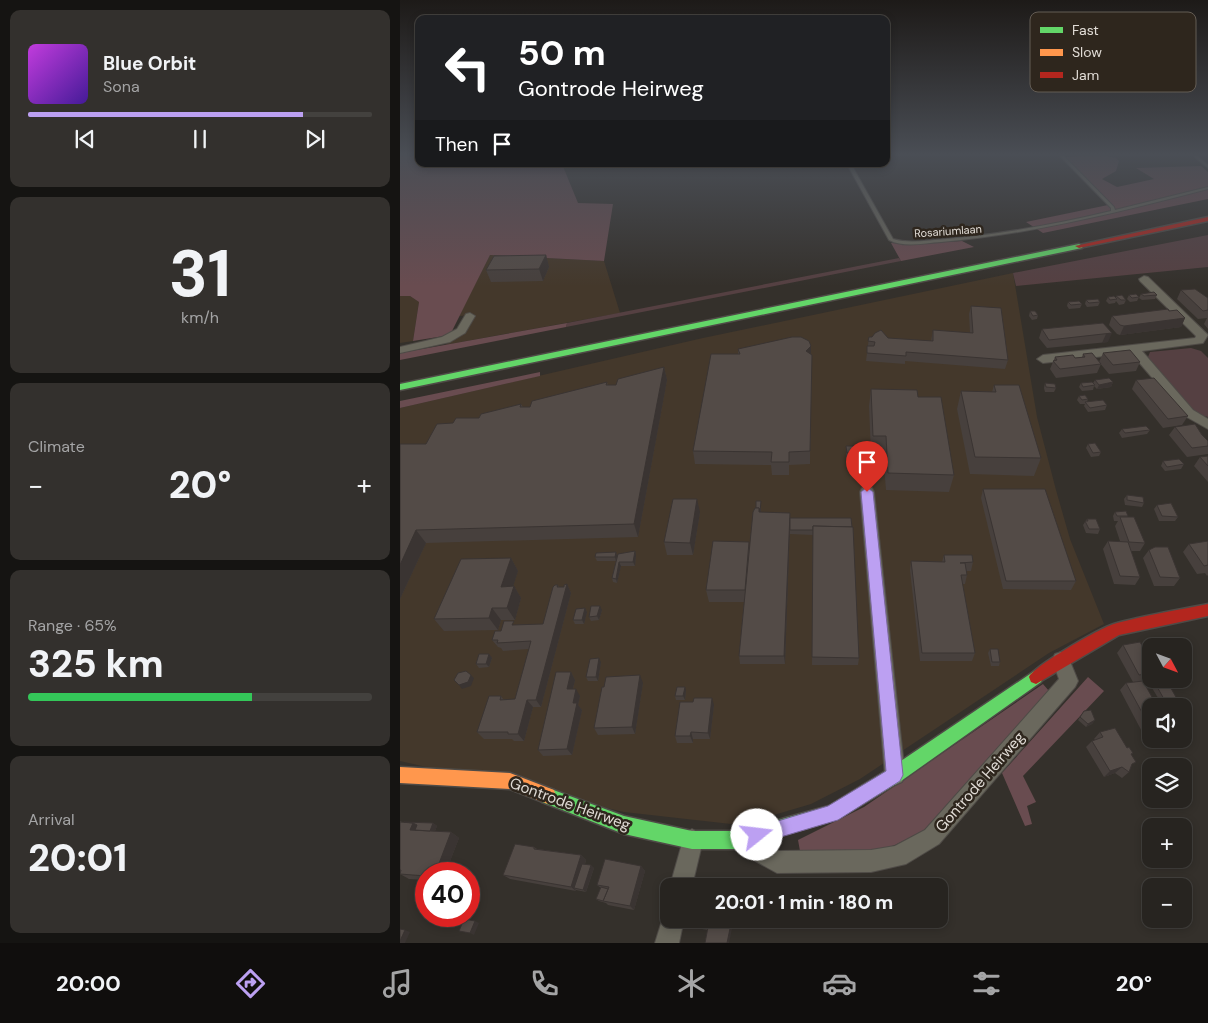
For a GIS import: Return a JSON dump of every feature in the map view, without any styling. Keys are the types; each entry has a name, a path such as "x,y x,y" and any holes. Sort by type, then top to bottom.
{"main road":[{"path":"400,387 1208,219"},
{"name":"Gontrode Heirweg","path":"400,775 510,781 624,825 692,840 738,840 832,814 895,775 1061,660 1116,629 1208,610"}],"street":[{"path":"1144,279 1203,342"},
{"path":"400,350 446,340 461,331 470,316"},
{"path":"1043,359 1203,342"},
{"path":"1134,349 1189,412 1207,423"},
{"path":"867,492 895,775"},
{"name":"Gontrode Heirweg","path":"738,840 777,862 871,861 898,856 932,836 1069,681 1061,660"},
{"path":"683,878 692,840"},
{"path":"667,943 671,928"}],"lane":[{"name":"Rosariumlaan","path":"868,198 891,240 910,243 974,239 1058,224 1165,198"},
{"path":"1103,198 1113,210"}],"shaded area":[{"path":"400,198 576,198 578,203 613,204 604,261 490,255 450,335 413,341 419,302 410,296 400,296"},
{"path":"1105,198 1208,198 1043,233 1026,222 1108,205"},
{"path":"1208,235 1208,267 1016,286 1013,273"},
{"path":"962,241 974,247 901,261 891,243 914,244"},
{"path":"490,255 604,261 620,313 445,345 461,336 470,326 475,315 459,316"},
{"path":"899,258 901,261 566,327 567,323"},
{"path":"1013,273 1037,417 1070,539 1104,624 1049,653 860,779 811,804 740,825 624,812 400,761 400,408 703,338"},
{"path":"400,296 410,296 419,302 413,341 400,343"},
{"path":"567,323 566,327 400,360 400,353"},
{"path":"1191,348 1201,351 1208,358 1208,417 1197,414 1148,357 1150,352"},
{"path":"540,372 540,376 400,408 400,401"},
{"path":"1088,677 1104,691 1023,776 1036,802 1027,806 1032,824 1025,826 1002,773"},
{"path":"1043,684 1049,691 924,830 895,845 857,857 800,851 798,840 864,807"}],"building":[{"path":"546,255 539,269 486,270 494,256"},
{"path":"1195,289 1208,298 1208,310 1203,311 1181,290"},
{"path":"1154,292 1157,295 1144,296 1141,294"},
{"path":"1136,294 1139,297 1132,298 1129,295"},
{"path":"1122,295 1126,300 1121,300 1116,296"},
{"path":"1114,296 1117,299 1110,300 1108,297"},
{"path":"1098,299 1100,302 1089,303 1086,300"},
{"path":"1079,301 1082,304 1071,305 1068,302"},
{"path":"971,306 1001,308 1008,360 906,352 906,356 867,353 867,346 874,346 875,342 868,341 869,337 872,337 881,330 888,338 933,341 933,330 973,333"},
{"path":"1168,309 1169,311 1177,310 1185,318 1124,326 1120,325 1112,316"},
{"path":"1030,311 1035,311 1038,315 1033,316"},
{"path":"1103,323 1112,333 1049,340 1042,329"},
{"path":"792,337 801,337 809,341 811,346 806,351 812,355 810,451 789,452 789,462 771,462 772,452 693,451 711,354 740,354 738,349"},
{"path":"1130,350 1140,362 1113,365 1103,353"},
{"path":"1092,353 1101,364 1060,369 1053,361 1057,360 1055,357 1073,355 1075,358 1085,357 1083,354"},
{"path":"664,367 634,524 416,530 400,565 400,444 426,444 437,424 453,423 456,418 479,418 481,414 521,404 520,407 530,407 532,401 607,382 606,385 616,385 618,379"},
{"path":"1109,378 1113,382 1099,385 1095,380"},
{"path":"1154,378 1188,416 1168,419 1136,380"},
{"path":"1092,382 1095,385 1083,387 1081,383"},
{"path":"1045,383 1055,384 1056,388 1046,387"},
{"path":"994,385 1019,385 1041,458 975,457 961,391 996,392"},
{"path":"871,389 917,390 918,397 941,397 954,475 888,473 886,436 873,436"},
{"path":"1085,395 1088,399 1082,400 1079,396"},
{"path":"1103,400 1107,405 1090,408 1085,402"},
{"path":"1195,424 1208,441 1208,446 1192,448 1175,427"},
{"path":"1146,426 1150,430 1125,433 1122,429"},
{"path":"1095,443 1101,452 1093,453 1088,444"},
{"path":"846,446 854,446 854,453 847,453"},
{"path":"1208,456 1208,466 1200,457"},
{"path":"1179,459 1184,464 1167,467 1163,461"},
{"path":"983,489 1045,489 1076,581 1006,581"},
{"path":"1127,495 1143,497 1144,503 1127,500"},
{"path":"673,499 697,499 690,543 664,542"},
{"path":"756,501 761,501 760,512 759,508 756,508"},
{"path":"1171,503 1178,517 1162,516 1157,505"},
{"path":"755,508 759,508 759,512 790,513 784,656 739,656 753,512"},
{"path":"1126,511 1128,516 1117,516 1115,512"},
{"path":"1120,517 1134,517 1145,543 1129,542"},
{"path":"790,518 851,518 852,527 813,526 813,530 790,530"},
{"path":"1087,519 1096,519 1100,529 1089,529 1085,521 1088,521"},
{"path":"813,526 853,527 859,658 812,657"},
{"path":"713,541 749,542 745,590 706,590"},
{"path":"1108,541 1128,542 1140,577 1120,576"},
{"path":"1208,541 1208,565 1204,566 1189,544"},
{"path":"1155,547 1168,547 1180,578 1160,577 1149,550"},
{"path":"635,551 633,562 619,562 616,579 612,578 618,554"},
{"path":"616,552 615,557 595,557 596,553"},
{"path":"944,555 972,555 973,562 960,563 965,563 967,575 961,575 975,653 922,653 911,561 945,562"},
{"path":"511,558 501,587 514,586 507,608 492,608 489,618 434,619 461,559"},
{"path":"567,584 536,700 527,700 518,734 508,734 508,732 477,732 489,696 501,696 500,700 515,699 531,641 497,643 498,640 492,640 495,631 501,631 504,621 514,621 512,625 543,624 553,587 558,585 557,587 564,587"},
{"path":"591,606 600,606 597,616 589,617"},
{"path":"585,608 582,620 573,620 576,609"},
{"path":"1140,642 1142,645 1142,674 1139,675 1123,645"},
{"path":"990,649 998,649 1000,662 992,662"},
{"path":"479,654 489,654 486,664 476,664"},
{"path":"599,658 596,677 586,677 590,659"},
{"path":"466,671 471,675 468,682 459,685 454,680 458,673"},
{"path":"556,672 571,672 567,689 576,689 573,703 577,703 567,749 538,750"},
{"path":"640,675 632,727 594,728 602,687 604,687 606,677"},
{"path":"1142,681 1142,688 1147,688 1153,698 1142,698 1142,712 1126,683"},
{"path":"677,687 685,687 683,696 675,696"},
{"path":"1158,688 1171,688 1176,698 1163,698"},
{"path":"694,698 712,698 708,733 691,732 690,736 675,736 680,702 693,702"},
{"path":"1091,710 1095,720 1088,724 1080,717 1084,711"},
{"path":"1115,728 1127,748 1129,747 1133,753 1131,754 1136,762 1132,764 1129,772 1122,767 1110,771 1092,741 1103,737 1100,732"},
{"path":"400,822 413,823 410,830 451,832 440,862 415,862 415,875 400,874"},
{"path":"404,822 433,823 430,831 415,830 417,825"},
{"path":"515,844 534,847 534,849 581,855 571,887 503,875"},
{"path":"605,859 641,866 630,906 603,901 609,887 597,885"},
{"path":"582,864 591,865 583,890 574,888"},
{"path":"601,887 608,889 603,901 596,899"},
{"path":"461,927 472,927 470,933 459,931"},
{"path":"708,928 730,928 727,943 705,943"},
{"path":"400,929 405,930 400,941"}],"traffic: fast":[{"path":"400,387 1079,246"},
{"path":"548,796 624,825 692,840 738,840 832,813 895,775 1036,677"}],"traffic: slow":[{"path":"400,775 510,781 548,796"}],"traffic: jam":[{"path":"1079,246 1208,219"},
{"path":"1036,677 1061,660 1116,629 1208,610"}],"route":[{"path":"757,835 832,814 895,775 867,492"}]}
